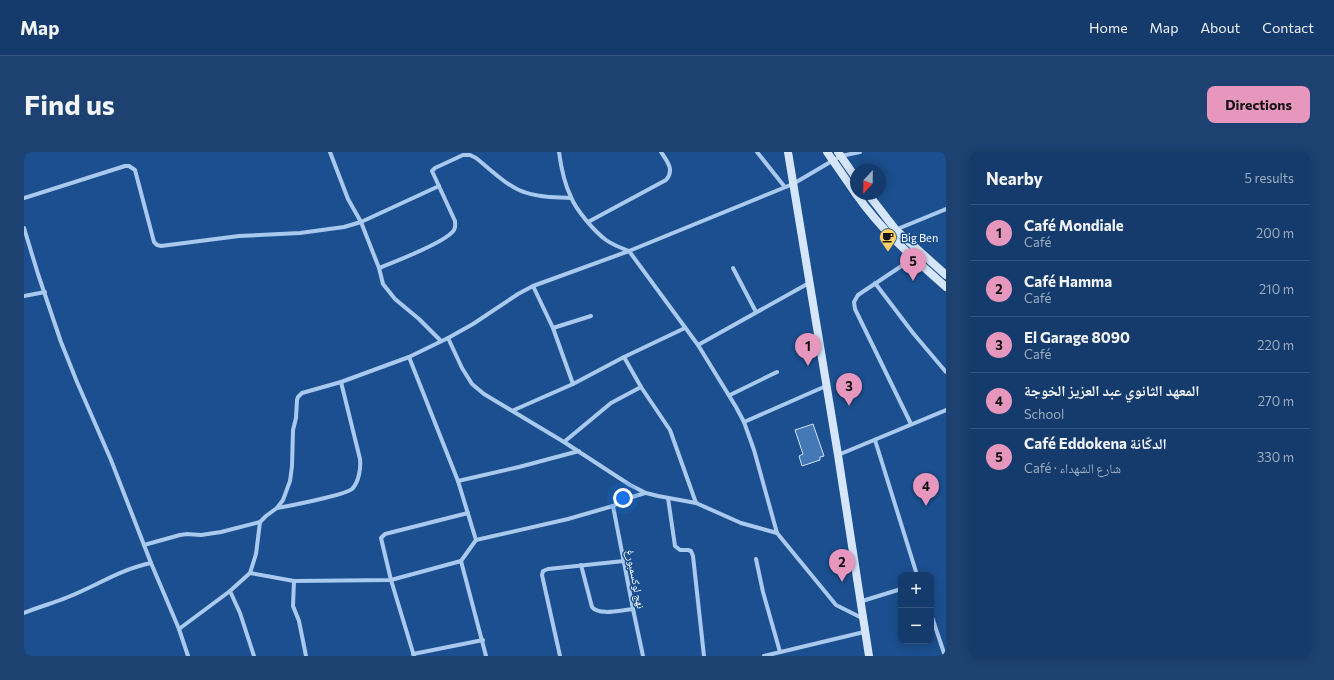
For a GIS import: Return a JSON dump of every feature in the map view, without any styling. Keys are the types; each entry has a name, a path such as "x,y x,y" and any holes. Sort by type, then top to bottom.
{"street":[{"path":"330,152 348,200 361,222 379,268 383,284 395,300 419,318 441,341"},
{"path":"559,152 561,165 571,198 588,222 606,240 629,251 698,345 730,395 744,422 760,468 777,533 836,605 862,618"},
{"path":"588,222 666,180 670,174 670,170 661,152"},
{"path":"756,152 784,186"},
{"path":"788,152 838,456 859,602 869,656"},
{"path":"826,152 832,160 850,176"},
{"path":"144,545 180,535 201,535 221,532 260,522 277,508 283,500 290,481 293,430 296,418 297,400 302,393 341,382 409,357 473,324 532,286 629,251 784,186 793,184 840,154 860,152"},
{"path":"379,268 418,252 449,235 454,230 456,226 455,221 432,171 433,169 467,154 476,158 514,188 523,192 540,196 571,198"},
{"path":"840,154 850,175"},
{"path":"24,198 125,166 130,166 135,170 154,242 161,246 239,236 344,228 361,222 439,186"},
{"path":"862,200 914,258 946,287"},
{"path":"872,200 892,232 921,253 946,275"},
{"path":"892,232 946,208"},
{"path":"24,228 38,274 76,382 111,460 179,629 188,656"},
{"path":"911,424 855,308 854,302 855,298 875,283 921,253"},
{"path":"734,268 756,312"},
{"path":"698,345 810,282"},
{"path":"875,283 913,333 946,372"},
{"path":"532,286 553,328 573,384"},
{"path":"24,296 45,292"},
{"path":"553,328 591,316"},
{"path":"514,410 573,384 624,357 685,328"},
{"path":"448,338 462,368 472,384 489,397 514,410 630,485 646,493 696,503 741,523 777,533"},
{"path":"409,357 458,481 476,540"},
{"path":"624,357 641,387 670,430 696,503"},
{"path":"730,395 777,372"},
{"path":"277,508 348,492 354,486 360,466 360,459 341,382"},
{"path":"744,422 826,386"},
{"path":"564,442 611,403 641,387"},
{"path":"838,456 946,410"},
{"path":"875,440 916,572"},
{"path":"458,481 520,467 579,451"},
{"path":"250,573 294,581 391,580 461,561 476,540 568,520 613,506 629,498 646,493"},
{"path":"668,498 675,546 680,550 688,550 692,552 693,556 704,656"},
{"name":"نهج لوكسمبورغ","path":"613,506 643,656"},
{"path":"468,513 382,535 381,540 391,580 414,655 483,640"},
{"path":"179,629 230,592 250,573 256,554 260,522"},
{"path":"756,559 763,592 780,652"},
{"path":"461,561 486,656"},
{"path":"560,656 542,571 548,569 624,561"},
{"path":"24,613 67,598 136,566 151,562"},
{"path":"581,565 594,610 600,612 633,609"},
{"path":"294,581 293,606 299,621 306,656"},
{"path":"859,602 898,590"},
{"path":"230,592 240,614 254,656"},
{"path":"934,623 945,656"},
{"path":"764,656 864,632"}],"building":[{"path":"813,424 824,456 820,457 820,460 802,466 799,456 803,454 795,430"}],"place":[{"name":"Big Ben","path":"888,252"},
{"name":"Café Eddokena الدكّانة","path":"913,281"},
{"name":"Café Mondiale","path":"808,366"},
{"name":"El Garage 8090","path":"849,406"},
{"name":"المعهد الثانوي عبد العزيز الخوجة","path":"926,506"},
{"name":"Café Hamma","path":"842,582"}]}
